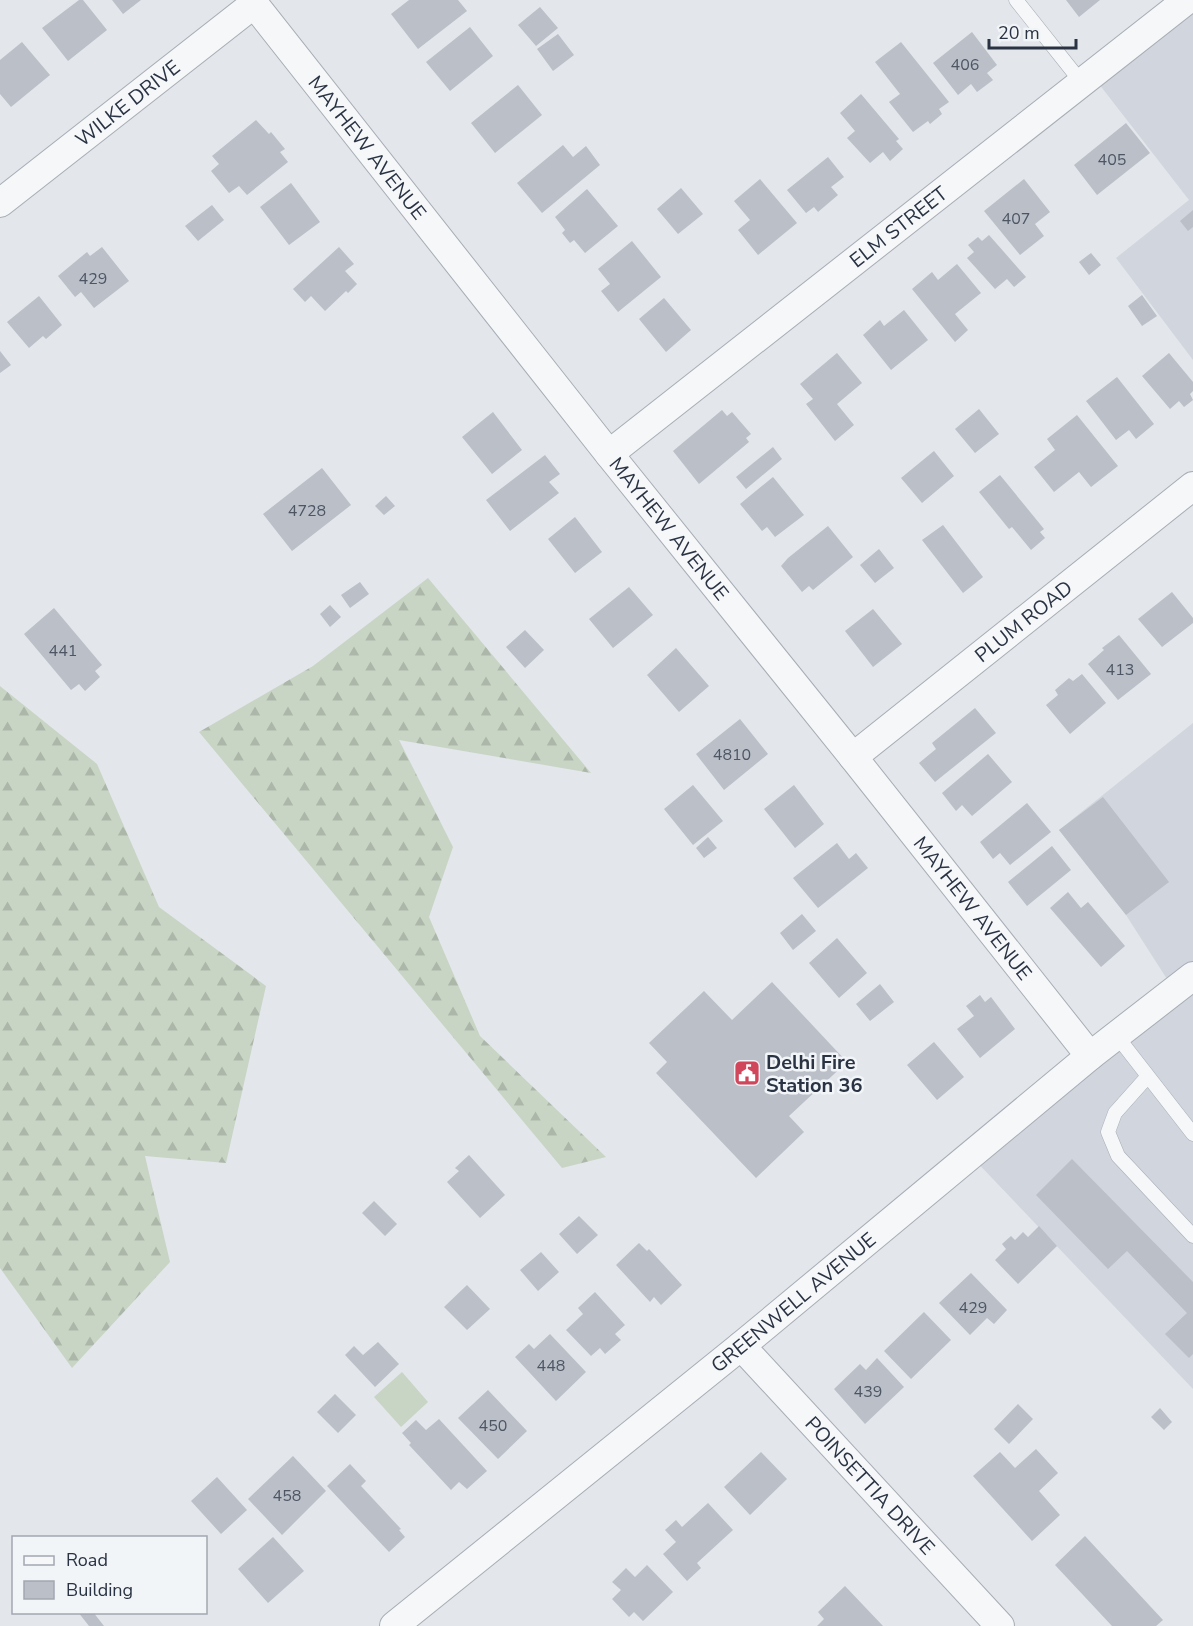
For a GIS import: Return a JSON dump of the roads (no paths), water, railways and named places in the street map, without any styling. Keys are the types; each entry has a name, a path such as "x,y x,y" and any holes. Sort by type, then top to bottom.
{"street":[{"name":"ELM STREET","path":"609,454 1187,0"},
{"name":"WILKE DRIVE","path":"0,204 253,2"},
{"name":"MAYHEW AVENUE","path":"253,2 609,454 1090,1056"},
{"name":"PLUM ROAD","path":"853,757 1193,486"},
{"name":"GREENWELL AVENUE","path":"394,1626 741,1346 1090,1056 1193,976"},
{"name":"POINSETTIA DRIVE","path":"741,1346 1000,1626"}],"lane":[{"path":"1016,0 1082,83"},
{"path":"1116,1035 1193,1134"},
{"path":"1148,1076 1115,1113 1108,1132 1118,1156 1193,1236"}],"place":[{"name":"Delhi Fire Station 36","path":"747,1073"}]}
